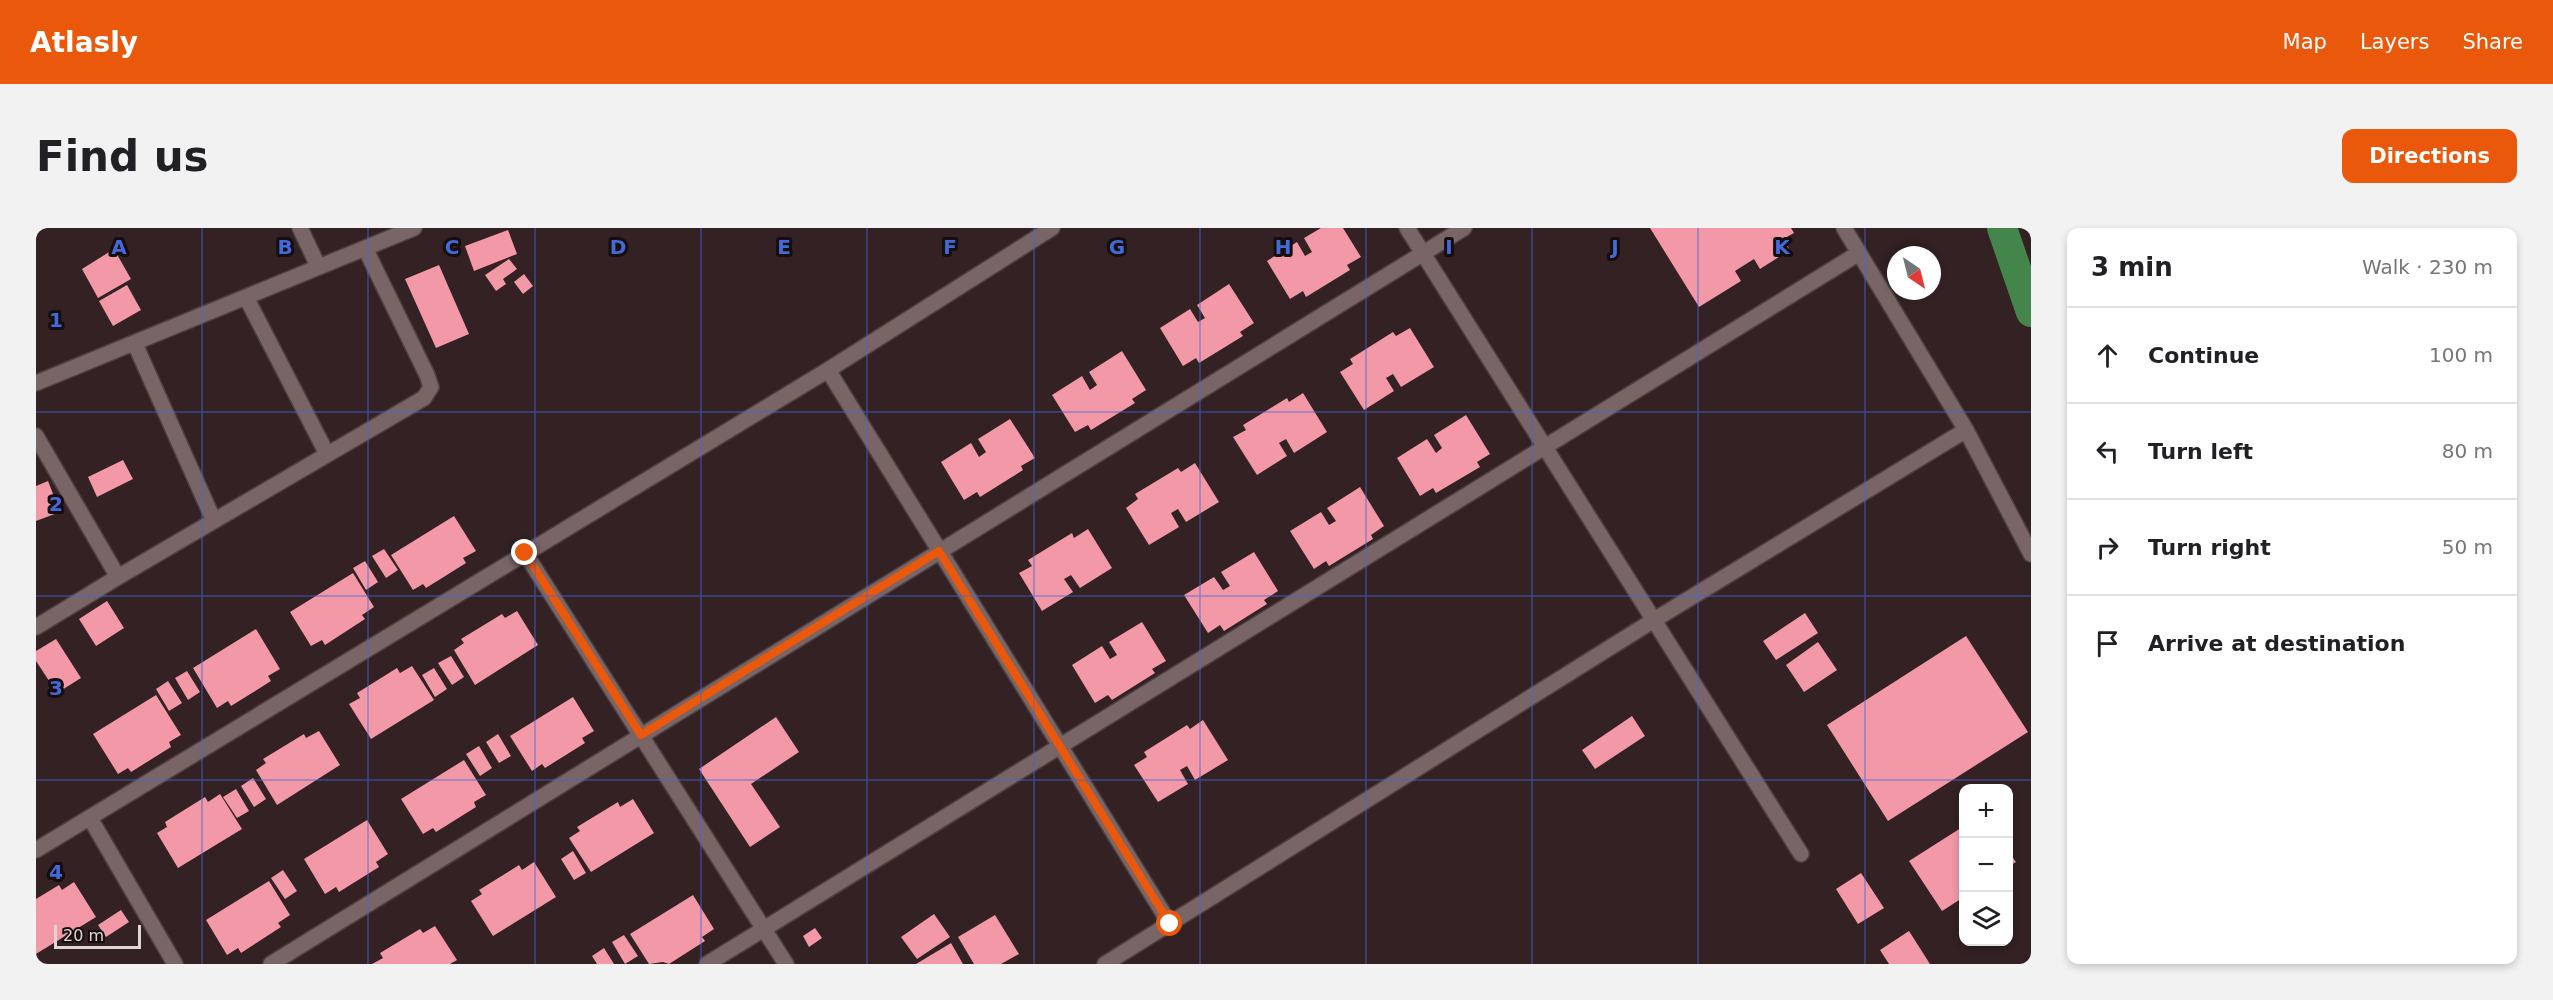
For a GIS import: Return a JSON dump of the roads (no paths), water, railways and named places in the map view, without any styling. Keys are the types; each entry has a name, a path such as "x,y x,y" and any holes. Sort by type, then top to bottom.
{"street":[{"path":"300,228 318,266"},
{"path":"36,383 414,228"},
{"path":"36,850 828,370 1052,228"},
{"path":"1407,228 1801,854"},
{"path":"271,964 1464,228"},
{"path":"1844,228 1966,430 2031,554"},
{"path":"36,627 424,398 431,387 365,248"},
{"path":"707,964 1859,253"},
{"path":"246,297 327,454"},
{"path":"135,344 214,521"},
{"path":"828,370 1170,924"},
{"path":"1105,964 1654,620 1966,430"},
{"path":"36,436 118,577"},
{"path":"525,553 786,964"},
{"path":"90,818 175,964"}],"waterway":[{"path":"2002,228 2031,312"}]}
